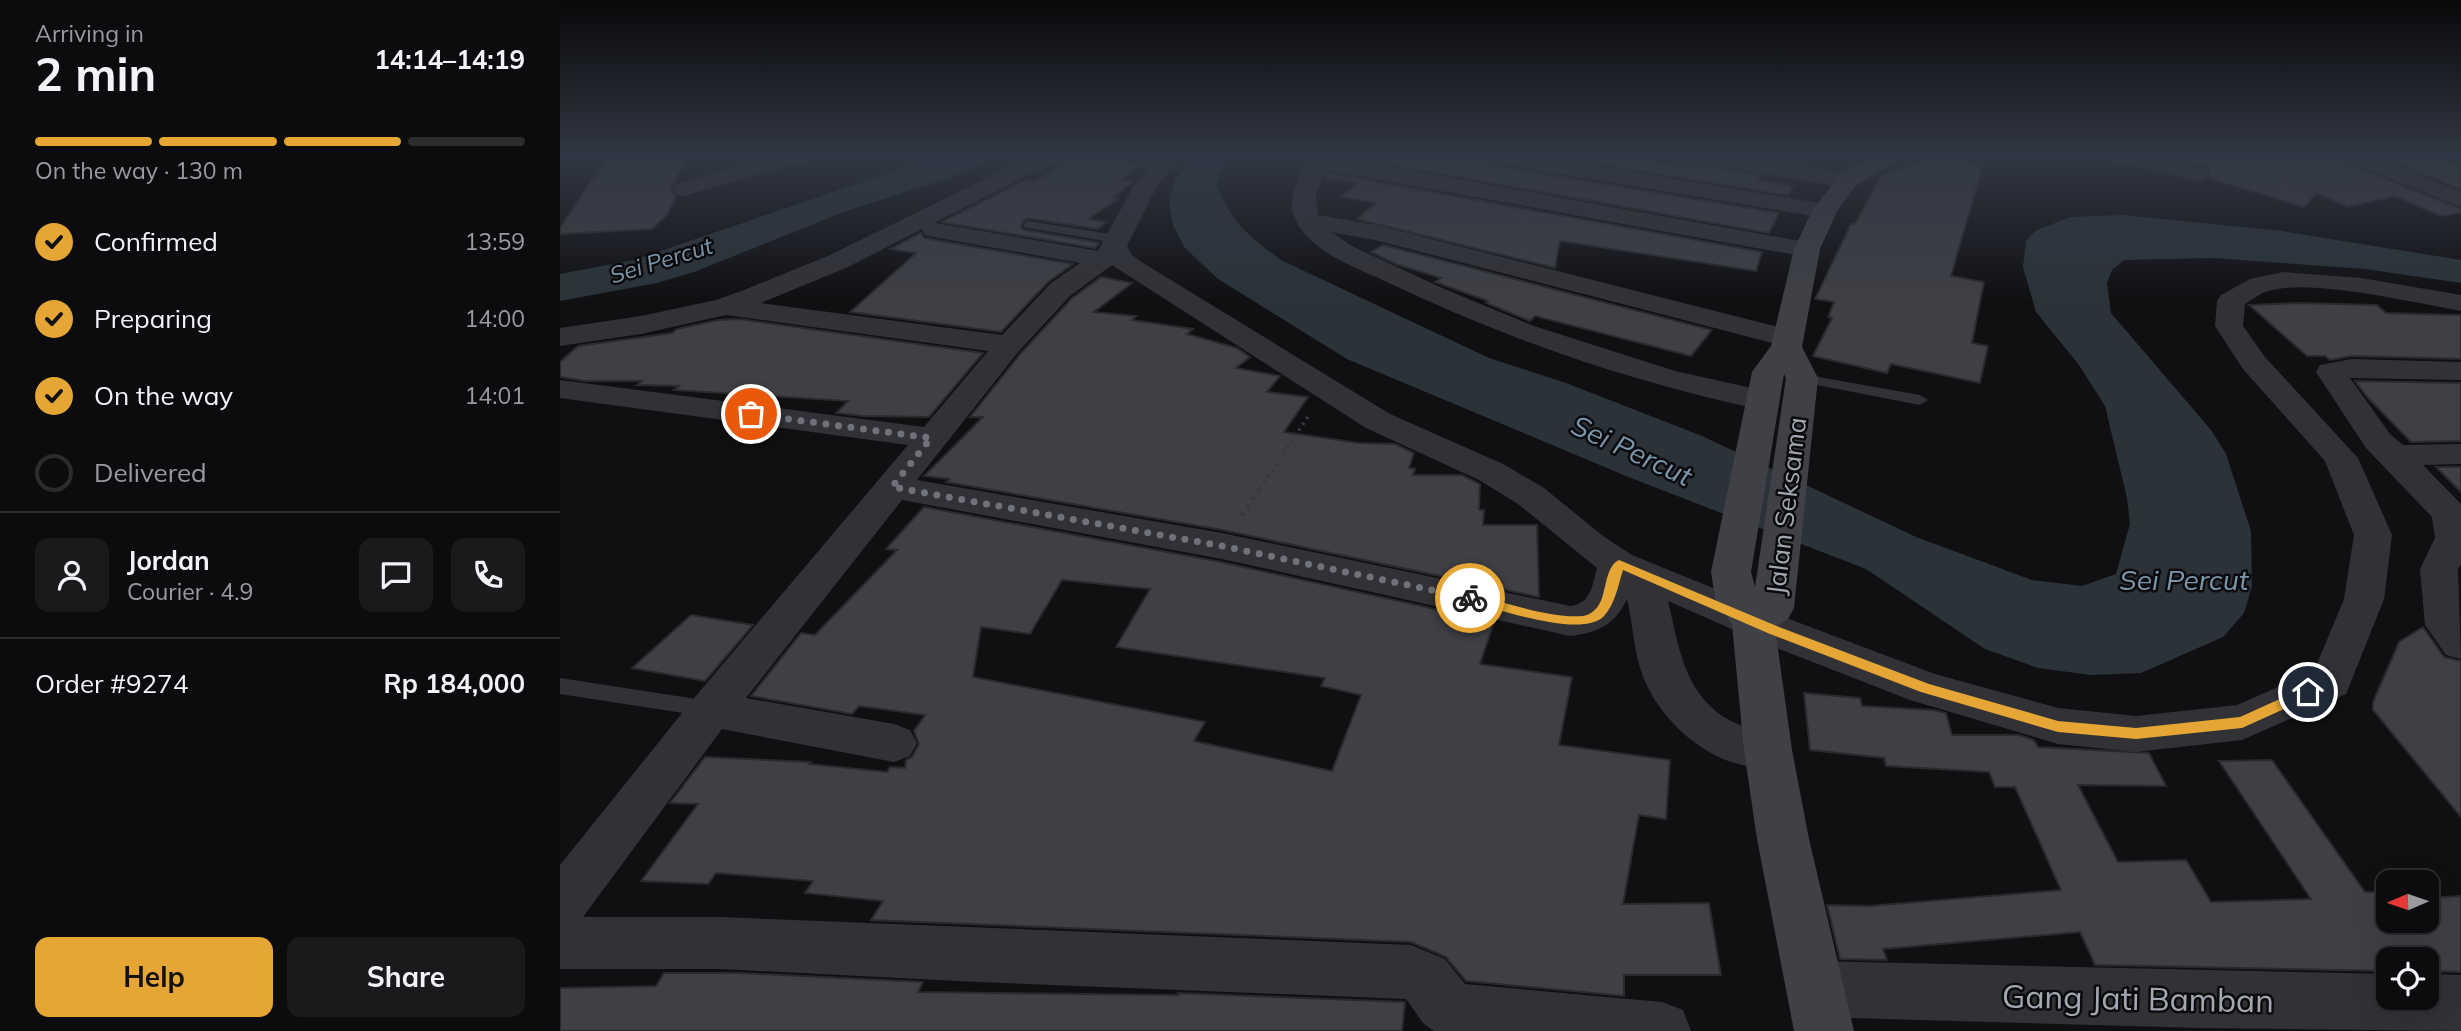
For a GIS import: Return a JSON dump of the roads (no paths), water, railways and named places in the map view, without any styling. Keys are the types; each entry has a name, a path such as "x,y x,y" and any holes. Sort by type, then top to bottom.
{"main road":[{"name":"Jalan Seksama","path":"1802,378 1795,436 1764,603 1736,598 1731,572 1773,377 1807,249 1830,204"},
{"path":"1773,377 1802,378"},
{"path":"1764,603 1768,750 1783,839 1819,1010"}],"street":[{"path":"560,337 641,325 723,307 839,261 952,204"},
{"path":"560,906 711,709 931,438 1048,300 1111,250 1136,204"},
{"path":"1304,204 1308,221 1327,240 1348,253 1486,319 1635,370 1710,390 1773,377"},
{"path":"1564,204 1807,249"},
{"path":"1784,204 1825,211"},
{"path":"1308,221 1376,233 1773,377"},
{"path":"934,230 1111,250 1134,269 1184,302 1378,421 1491,472 1531,496 1590,545 1630,569 1764,603 1926,688 2058,726 2136,734 2242,722 2331,682 2364,599 2373,535 2341,458 2254,363 2229,326 2231,301 2263,283 2297,281 2344,285 2461,303"},
{"path":"723,307 1009,345"},
{"path":"2461,371 2352,368 2331,372 2378,441 2450,514 2454,538 2439,569 2446,625 2461,644"},
{"path":"560,389 931,438"},
{"path":"2394,456 2461,454"},
{"path":"892,487 1222,546 1570,621 1586,620 1598,615 1630,569"},
{"path":"1630,569 1665,678 1691,715 1714,733 1736,744 1768,750"},
{"path":"711,709 894,743"},
{"path":"560,943 720,943 965,956 1411,972 1427,978 1443,1004 1456,1012 1662,1031"},
{"name":"Gang Jati Bamban","path":"1819,1010 2199,1000 2461,1003"}],"lane":[{"path":"1028,225 1111,250"},
{"path":"1802,378 1920,400"},
{"path":"560,686 711,709"}],"water":[{"name":"Sei Percut","path":"798,204 867,204 694,272 657,283 560,301 560,274 634,260"},
{"name":"Sei Percut","path":"1169,204 1226,204 1242,227 1281,260 1489,358 1566,383 1702,436 1916,537 2032,580 2082,586 2116,574 2130,524 2127,498 2105,406 2079,365 2036,312 2023,267 2026,241 2035,231 2070,217 2123,215 2282,231 2461,260 2461,283 2365,269 2214,258 2124,260 2112,270 2107,283 2111,313 2211,430 2226,454 2251,531 2252,586 2244,613 2223,637 2141,673 2091,675 2038,668 1985,649 1866,569 1631,478 1347,359 1218,279 1185,248 1173,225"}]}
